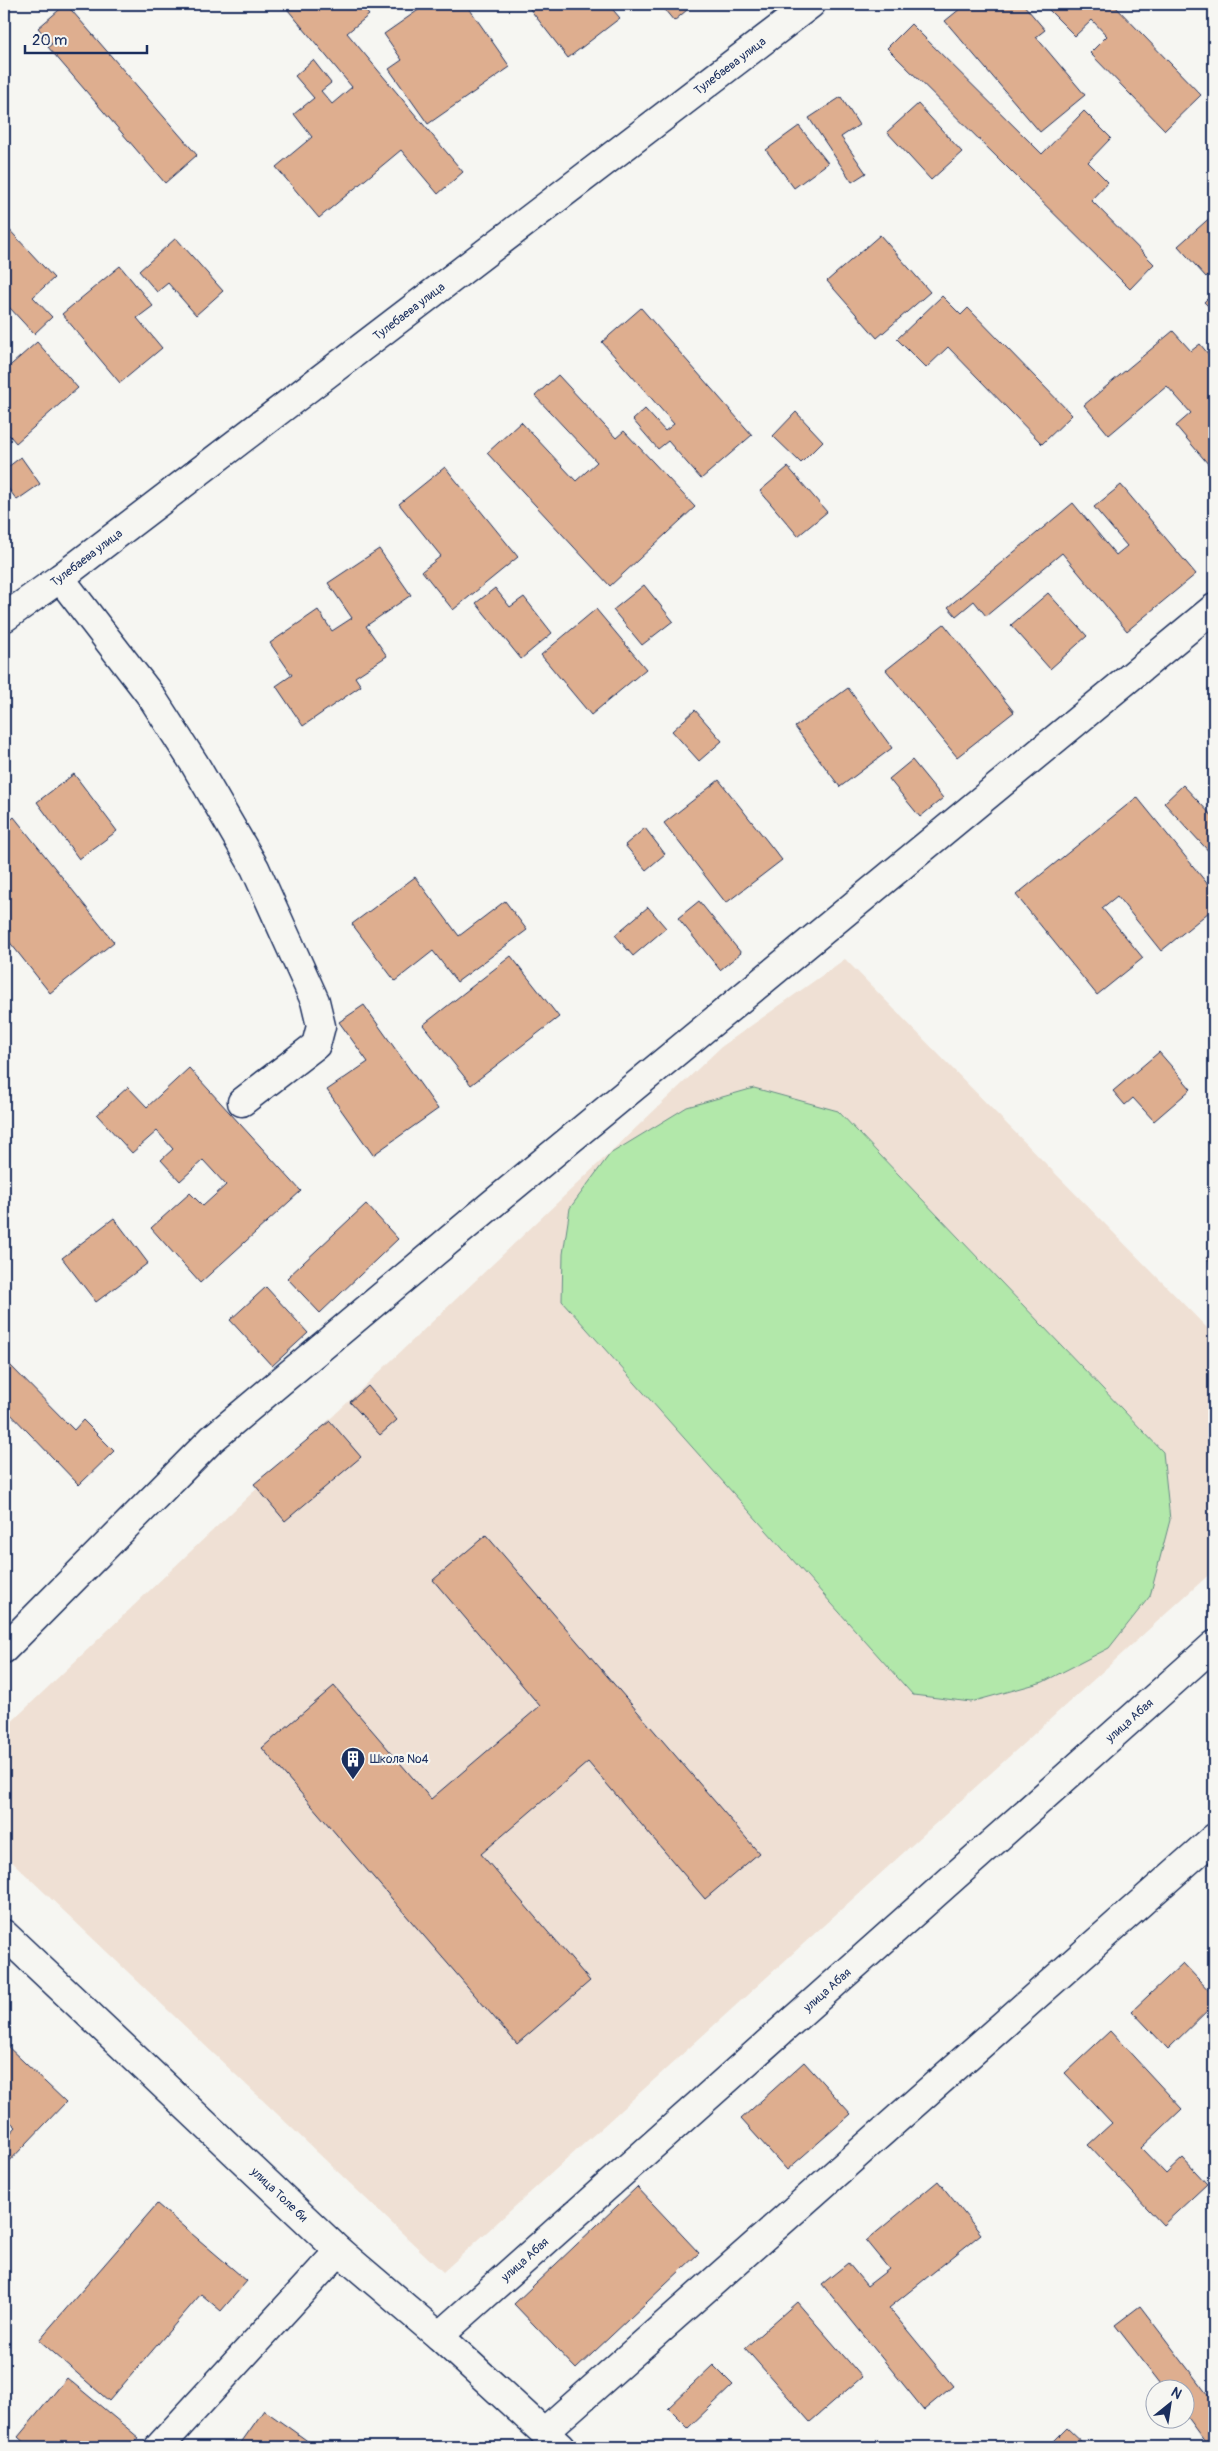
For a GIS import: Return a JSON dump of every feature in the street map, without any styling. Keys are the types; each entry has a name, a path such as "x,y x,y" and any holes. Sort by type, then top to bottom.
{"street":[{"name":"Тулебаева улица","path":"4,618 60,578 811,4"},
{"path":"60,578 152,696 194,763 255,868 315,1001 321,1026 316,1044 242,1102"},
{"path":"4,1649 212,1439 522,1179 1214,608"},
{"name":"улица Абая","path":"439,2336 1214,1645"},
{"path":"552,2440 1214,1838"},
{"name":"улица Толе би","path":"4,1934 340,2252 439,2336 552,2440"},
{"path":"159,2447 340,2252"}],"shaded area":[{"path":"845,959 1214,1335 1214,1570 443,2272 4,1854 4,1729 721,1047"}],"green space":[{"path":"754,1088 838,1111 1163,1452 1170,1520 1150,1596 1109,1648 1043,1682 971,1702 913,1695 562,1301 563,1254 570,1208 610,1154 687,1107"}],"building":[{"path":"66,4 197,155 165,183 48,47 52,44 38,28"},
{"path":"283,4 360,4 369,15 347,33 463,172 438,194 401,150 319,218 276,167 312,137 294,114 314,98 295,76 313,60 331,83 321,91 332,104 352,87"},
{"path":"427,4 466,4 510,67 428,124 389,69 402,60 384,34"},
{"path":"526,4 608,4 620,18 568,58"},
{"path":"660,4 694,4 674,21"},
{"path":"966,4 1023,4 1045,30 1036,37 1085,95 1040,132 945,21"},
{"path":"1043,4 1113,4 1201,95 1165,130 1090,53 1107,36 1092,20 1075,36"},
{"path":"911,24 1042,154 1084,111 1111,138 1088,162 1108,182 1091,200 1154,264 1130,289 887,48"},
{"path":"841,97 859,125 841,137 866,173 852,182 809,118"},
{"path":"918,104 962,152 931,180 887,132"},
{"path":"799,126 828,163 794,188 766,150"},
{"path":"1214,214 1214,269 1206,277 1178,246"},
{"path":"4,224 54,278 33,297 52,317 34,334 9,307 4,312"},
{"path":"880,235 930,292 877,338 827,281"},
{"path":"176,238 223,291 196,315 168,283 157,292 139,271"},
{"path":"120,266 153,306 137,318 162,348 120,383 62,314"},
{"path":"1214,292 1214,312 1204,302"},
{"path":"942,296 961,315 968,308 1072,415 1042,444 948,347 926,368 897,339"},
{"path":"641,308 752,435 701,479 668,441 658,449 633,420 645,409 665,431 674,424 602,342"},
{"path":"1173,331 1191,351 1200,344 1214,361 1214,471 1176,426 1191,413 1167,386 1109,435 1084,405"},
{"path":"37,342 78,388 16,443 4,429 4,371"},
{"path":"558,375 616,438 624,431 695,507 610,586 487,453 521,422 576,481 597,462 535,396"},
{"path":"796,412 823,441 801,463 773,436"},
{"path":"21,457 40,484 17,500 4,483 4,470"},
{"path":"445,467 518,557 453,610 422,571 441,556 399,504"},
{"path":"788,467 827,512 798,536 760,491"},
{"path":"1121,485 1196,574 1127,631 1062,553 986,616 974,601 956,616 948,607 1073,503 1116,555 1127,546 1094,507"},
{"path":"379,549 411,595 366,626 387,656 355,677 361,686 303,726 276,686 292,675 270,643 318,610 332,631 352,618 328,583"},
{"path":"644,585 673,621 642,645 613,610"},
{"path":"495,588 510,607 524,597 552,633 521,659 476,603"},
{"path":"1048,593 1087,636 1050,669 1011,625"},
{"path":"596,609 646,669 591,715 541,655"},
{"path":"944,624 1014,712 957,757 886,670"},
{"path":"848,688 892,748 840,787 795,727"},
{"path":"695,710 722,741 699,761 672,731"},
{"path":"912,760 943,798 920,817 889,779"},
{"path":"74,774 117,831 79,859 37,802"},
{"path":"719,780 782,860 726,903 664,823"},
{"path":"1183,785 1214,818 1214,857 1164,803"},
{"path":"1137,797 1214,892 1214,908 1161,951 1117,896 1102,908 1143,958 1097,995 1016,895"},
{"path":"14,817 114,942 50,993 4,935 4,826"},
{"path":"645,828 665,854 646,870 625,845"},
{"path":"415,877 459,936 505,901 527,930 457,982 433,951 395,981 352,924"},
{"path":"699,901 741,953 720,970 678,918"},
{"path":"648,907 666,928 633,956 615,935"},
{"path":"511,956 559,1017 471,1085 423,1025"},
{"path":"364,1005 438,1109 373,1155 327,1090 368,1062 339,1022"},
{"path":"1159,1052 1191,1089 1154,1121 1133,1098 1125,1105 1113,1091"},
{"path":"189,1068 301,1191 200,1283 151,1228 190,1193 203,1206 226,1185 203,1160 180,1181 161,1160 173,1149 157,1131 132,1153 97,1115 128,1087 147,1107"},
{"path":"366,1204 398,1239 320,1313 287,1278"},
{"path":"114,1218 148,1263 96,1302 62,1258"},
{"path":"1214,1251 1214,1267 1206,1258"},
{"path":"266,1287 308,1333 272,1366 230,1320"},
{"path":"4,1359 74,1430 83,1420 114,1451 79,1485 4,1407"},
{"path":"368,1386 397,1420 380,1435 350,1402"},
{"path":"330,1421 361,1457 285,1521 254,1484"},
{"name":"Школа №4","path":"486,1535 759,1853 705,1899 588,1762 481,1854 590,1981 517,2044 262,1748 334,1686 431,1799 540,1706 433,1580"},
{"path":"1183,1963 1214,1996 1214,2004 1168,2049 1132,2011"},
{"path":"1110,2031 1182,2109 1141,2148 1166,2174 1183,2158 1207,2184 1163,2225 1088,2145 1112,2123 1065,2073"},
{"path":"4,2043 66,2102 4,2167 4,2140 16,2127 4,2116"},
{"path":"804,2062 851,2114 787,2170 741,2119"},
{"path":"938,2181 981,2234 889,2308 953,2386 924,2410 822,2284 848,2263 867,2286 889,2269 866,2241"},
{"path":"637,2187 699,2253 576,2369 514,2304"},
{"path":"157,2204 247,2281 221,2311 201,2294 109,2401 39,2340"},
{"path":"797,2302 862,2377 810,2422 745,2348"},
{"path":"1140,2306 1195,2378 1156,2378 1115,2325"},
{"path":"713,2365 733,2385 688,2428 668,2408"},
{"path":"67,2378 139,2438 131,2447 29,2447 18,2437"},
{"path":"1196,2379 1214,2403 1214,2435 1205,2442 1195,2428"},
{"path":"264,2410 316,2447 238,2447"},
{"path":"1067,2428 1087,2447 1056,2447 1052,2443"}],"place":[{"name":"Школа №4","path":"353,1780"}]}
